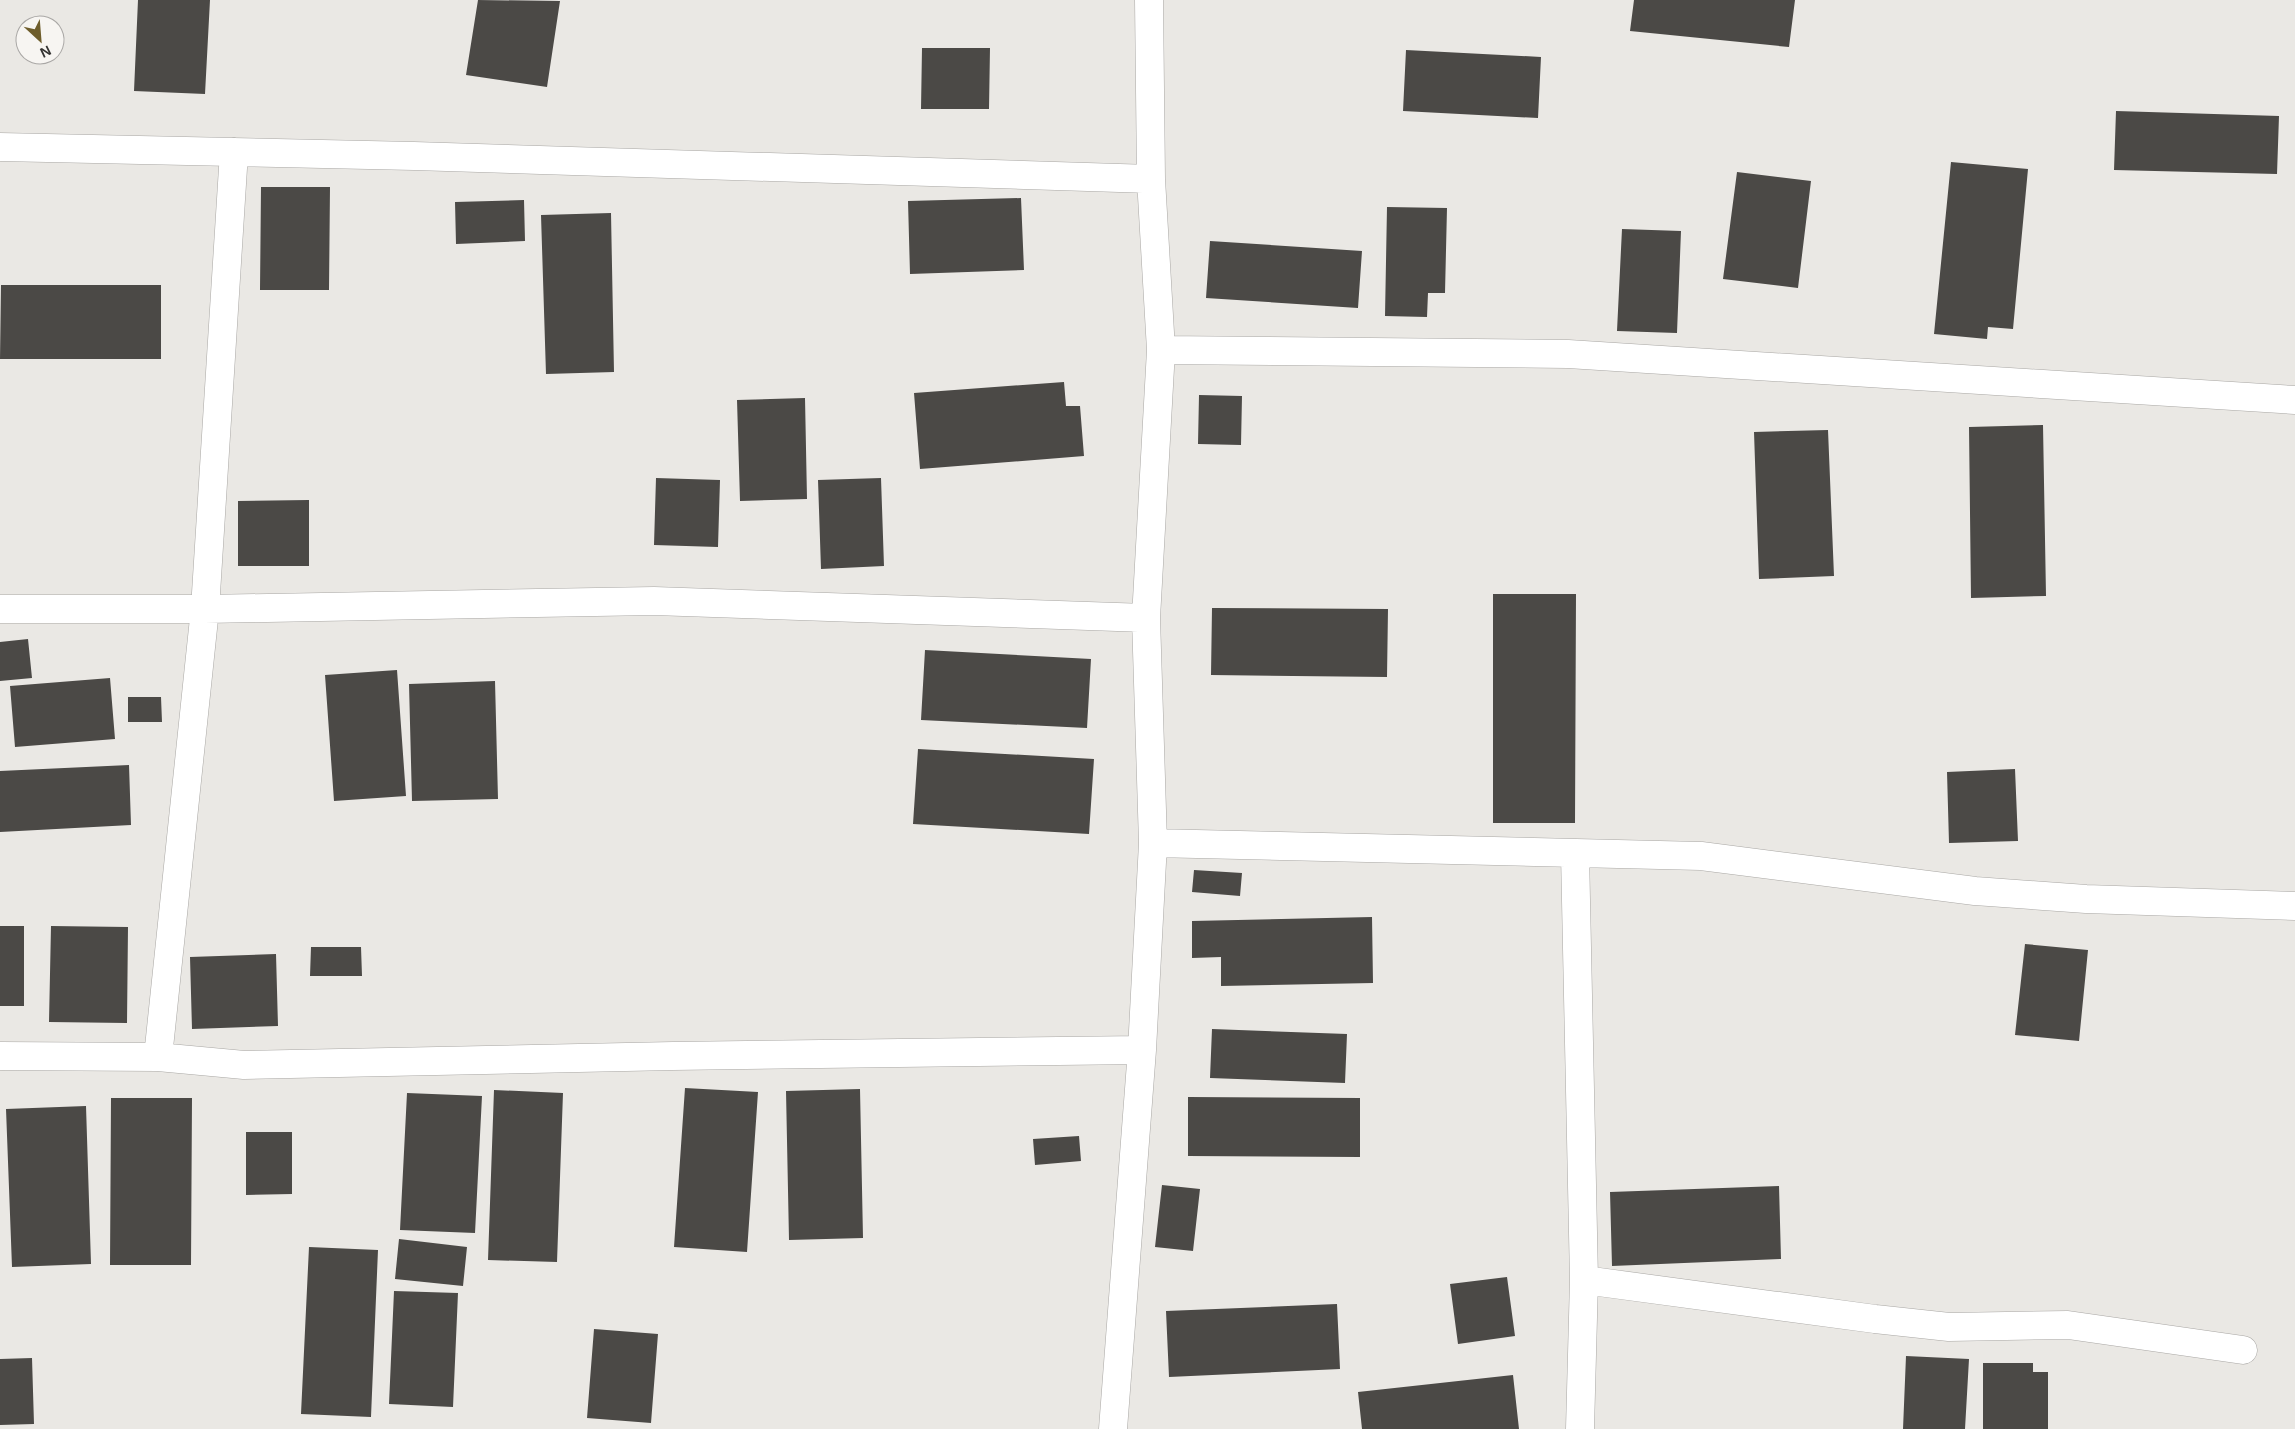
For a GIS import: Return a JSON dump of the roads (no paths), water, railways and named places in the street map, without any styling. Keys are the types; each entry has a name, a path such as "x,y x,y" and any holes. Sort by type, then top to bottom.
{"street":[{"path":"1113,1429 1142,1050 1154,843 1146,618 1161,350 1151,178 1149,0"},
{"path":"0,147 1151,178"},
{"path":"158,1057 205,609 234,152"},
{"path":"1161,350 1568,354 2295,400"},
{"path":"0,610 205,609 654,601 1146,618"},
{"path":"1154,843 1701,856 1975,891 2076,899 2295,906"},
{"path":"1575,853 1584,1280 1580,1429"},
{"path":"0,1056 158,1057 244,1065 663,1056 1142,1050"},
{"path":"1584,1280 1875,1319 1949,1327 2068,1324 2243,1350"}]}
